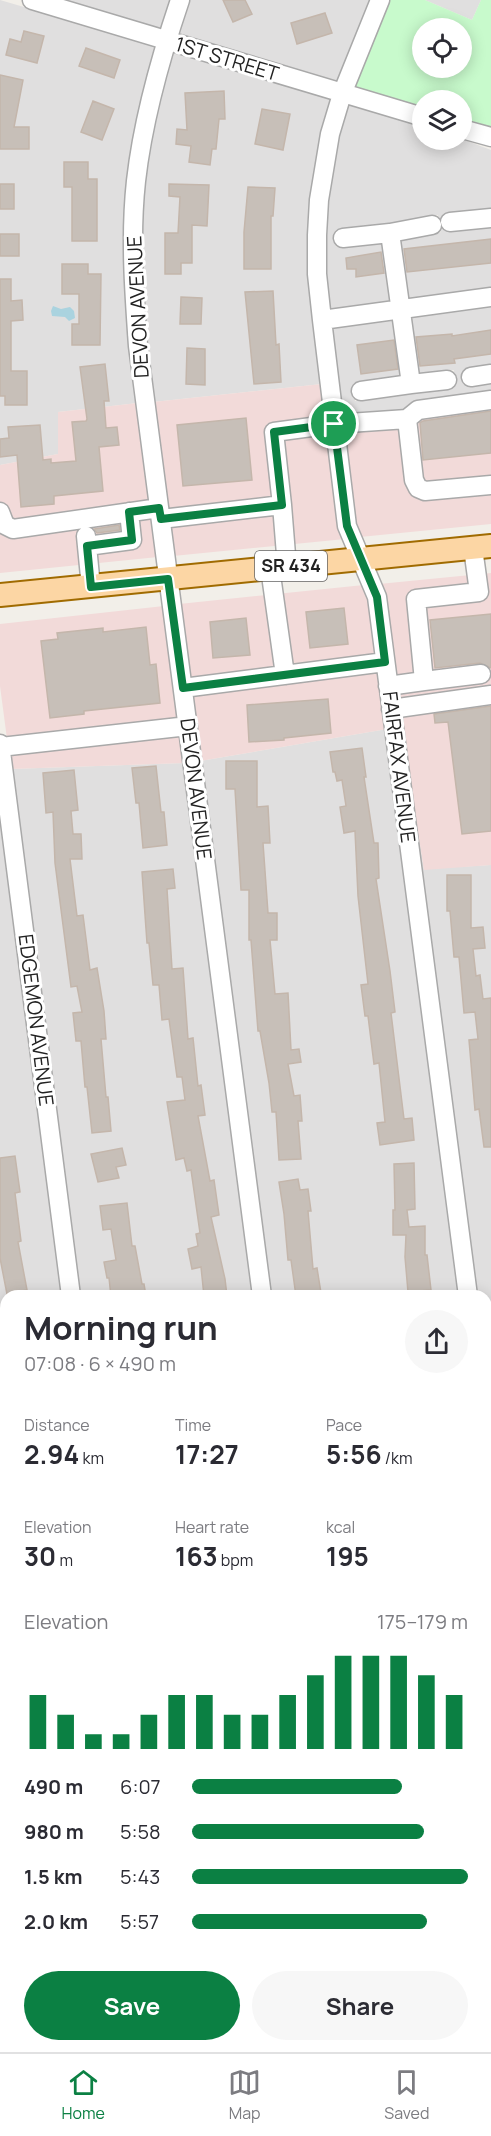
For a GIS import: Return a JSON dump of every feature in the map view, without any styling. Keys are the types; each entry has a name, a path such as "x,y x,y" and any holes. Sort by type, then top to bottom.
{"main road":[{"name":"SR 434","path":"0,595 482,547"}],"street":[{"name":"1ST STREET","path":"32,0 412,114"},
{"name":"DEVON AVENUE","path":"180,0 166,40 144,128 136,183 133,233 138,346 261,1290"},
{"name":"FAIRFAX AVENUE","path":"380,0 342,94 330,134 319,200 317,274 347,526 377,597 467,1290"},
{"path":"472,132 491,137"},
{"path":"343,238 491,218"},
{"path":"390,233 411,384"},
{"path":"322,320 491,297"},
{"path":"471,377 491,374"},
{"path":"361,391 447,380"},
{"path":"285,675 278,568 282,505 274,432 334,424 407,419 417,410 491,400"},
{"path":"407,419 414,480 417,488 425,491 491,484"},
{"path":"0,512 5,525 13,529 129,512 160,514 282,505"},
{"path":"87,546 132,540 129,512"},
{"path":"84,519 91,587"},
{"path":"424,681 416,599 479,592 482,547"},
{"path":"183,688 385,662"},
{"path":"388,686 481,674"},
{"path":"391,709 491,695"},
{"path":"0,746 188,726"},
{"name":"EDGEMON AVENUE","path":"0,746 70,1290"}],"shaded area":[{"path":"0,0 157,46 137,126 138,403 58,412 58,454 0,465"},
{"path":"60,0 172,0 162,31"},
{"path":"188,0 372,0 338,84 176,35"},
{"path":"425,0 481,0 472,20 472,18"},
{"path":"171,51 333,100 322,133 322,384 153,402 145,345 140,233 143,184 151,129"},
{"path":"347,104 412,123 412,150 472,150 472,143 491,150 491,289 407,300 399,240 441,232 438,215 389,225 335,231 336,247 384,242 392,302 328,311 325,274 327,201 337,137"},
{"path":"491,306 491,397 341,420 330,327 395,319 403,376 353,384 355,401 455,387 454,370 418,374 409,317"},
{"path":"322,384 345,539 173,556 153,402"},
{"path":"491,397 491,524 360,537 355,524 341,420"},
{"path":"138,403 158,557 0,573 0,465 58,454 58,412"},
{"path":"491,573 491,865 424,870 379,584"},
{"path":"364,585 370,599 387,729 200,761 179,604"},
{"path":"164,606 185,763 11,769 0,686 0,624"},
{"path":"402,727 424,869 491,865 491,1290 474,1290"},
{"path":"387,729 459,1290 269,1290 200,761"},
{"path":"185,763 254,1290 78,1290 11,769"},
{"path":"0,802 63,1290 0,1290"}],"green space":[{"path":"389,0 425,0 467,18 412,18 412,78 472,78 472,20 481,0 491,0 491,129 472,123 472,90 412,90 412,106 353,88"}],"water":[{"path":"53,306 61,309 70,307 74,311 75,318 69,321 65,317 52,316"}],"building":[{"path":"223,0 245,0 252,14 233,22"},
{"path":"325,13 332,33 297,44 291,23"},
{"path":"24,31 44,36 37,63 6,55 10,39 21,42"},
{"path":"86,48 120,60 114,78 79,66"},
{"path":"0,75 23,80 14,127 29,127 29,149 0,149"},
{"path":"224,91 225,119 219,119 216,149 212,149 210,165 189,162 191,146 176,144 177,129 187,130 185,93"},
{"path":"93,101 114,109 102,140 81,132"},
{"path":"262,109 290,114 283,150 255,144"},
{"path":"64,162 88,162 88,179 97,179 97,241 72,241 72,187 64,187"},
{"path":"0,184 14,184 14,209 0,209"},
{"path":"169,184 209,185 207,226 192,225 192,263 181,263 181,274 165,274 165,233 178,233 180,197 169,196"},
{"path":"248,187 275,188 273,216 271,216 271,269 244,269 244,232"},
{"path":"0,234 19,234 19,256 0,256"},
{"path":"491,239 491,263 407,272 404,249"},
{"path":"381,252 384,273 356,277 356,269 347,269 346,258"},
{"path":"62,264 88,264 88,274 101,274 100,345 72,345 72,324 79,324 79,294 62,294"},
{"path":"0,279 11,279 11,301 22,300 23,320 11,321 11,371 27,371 27,405 5,405 5,396 0,396"},
{"path":"273,291 281,382 254,384 245,292"},
{"path":"181,297 202,298 201,324 180,324"},
{"path":"491,330 491,354 454,359 455,363 420,366 416,337 452,334 452,336"},
{"path":"394,340 398,369 361,374 357,345"},
{"path":"187,348 205,349 205,385 186,384"},
{"path":"105,364 109,401 104,401 106,428 117,427 119,445 99,447 103,491 54,496 54,504 21,507 17,455 0,457 0,439 9,438 8,427 40,425 43,460 51,459 51,463 76,461 72,422 87,419 80,367"},
{"path":"491,411 491,453 423,460 420,423"},
{"path":"246,418 252,480 183,486 177,425"},
{"path":"119,525 120,530 97,533 94,529"},
{"path":"344,608 348,644 310,648 306,612"},
{"path":"491,614 491,668 480,663 435,668 430,620"},
{"path":"246,618 250,655 213,658 210,622"},
{"path":"146,627 150,665 156,664 160,703 84,711 84,714 50,718 41,641 58,639 57,633 103,628 103,632"},
{"path":"328,699 331,733 284,738 284,740 249,742 247,705"},
{"path":"491,706 491,831 462,834 448,722 435,723 434,714"},
{"path":"362,748 374,843 378,843 379,878 376,879 395,1012 391,1013 404,1119 412,1118 414,1140 380,1145 377,1123 385,1122 379,1063 374,1064 368,1016 365,1016 361,985 368,984 358,896 355,831 344,833 340,807 346,806 342,780 337,781 335,772 333,772 330,752"},
{"path":"226,761 257,761 257,807 268,806 270,843 263,843 268,913 277,913 277,940 270,940 275,994 288,993 291,1050 299,1049 301,1062 288,1064 294,1096 300,1095 302,1121 298,1121 301,1159 279,1160 276,1112 272,1112 269,1083 260,1031 258,1031 251,940 249,940 249,890 241,890 235,789 226,789"},
{"path":"156,766 167,845 143,848 139,803 136,803 132,768"},
{"path":"74,770 78,810 71,811 73,834 81,834 82,859 70,859 77,916 83,915 90,970 97,968 104,1011 106,1039 101,1039 111,1131 92,1133 81,1041 76,1041 73,1013 82,1012 77,986 71,987 55,863 53,812 46,813 43,773"},
{"path":"173,869 175,888 167,889 172,969 183,968 188,1039 193,1038 198,1086 201,1085 205,1115 198,1116 210,1181 214,1180 219,1215 211,1217 226,1290 203,1290 201,1267 192,1269 188,1249 198,1246 196,1234 200,1233 191,1170 187,1171 184,1158 176,1160 167,1102 185,1100 182,1077 177,1077 169,1019 162,1020 159,985 153,985 149,943 147,943 142,872"},
{"path":"447,875 471,875 471,928 483,927 485,948 473,949 476,976 480,975 483,999 491,998 491,1147 484,1147 479,1109 475,1110 469,1040 478,1039 475,1012 464,1013 459,957 454,957 450,911 447,911"},
{"path":"122,1148 126,1165 116,1167 119,1178 98,1182 91,1154"},
{"path":"15,1156 20,1192 15,1193 21,1241 18,1242 27,1290 6,1290 0,1258 0,1158"},
{"path":"414,1163 415,1209 407,1210 409,1227 425,1226 425,1255 427,1255 431,1290 408,1290 406,1235 393,1235 394,1164"},
{"path":"298,1179 300,1190 308,1189 313,1269 317,1268 321,1290 295,1290 291,1260 288,1260 279,1182"},
{"path":"127,1203 132,1246 135,1246 145,1290 110,1290 104,1262 116,1260 111,1229 103,1230 100,1206"}],"route":[{"path":"334,424 347,526 377,597 385,662 183,688 168,579 91,587 87,546 132,540 129,512 159,508 161,519 282,505 274,432 334,424"}]}
